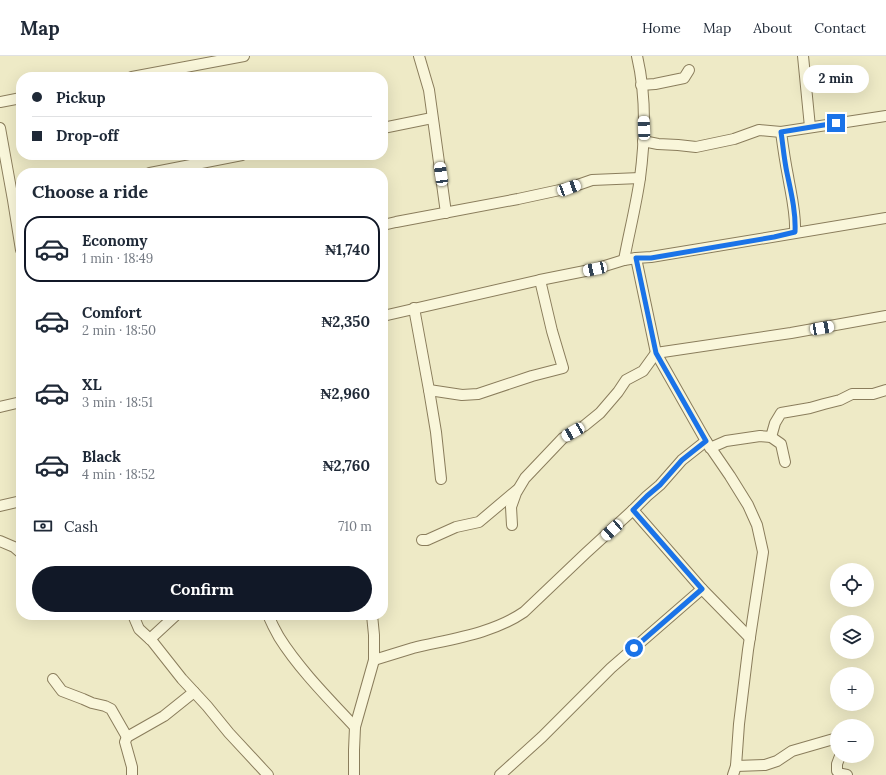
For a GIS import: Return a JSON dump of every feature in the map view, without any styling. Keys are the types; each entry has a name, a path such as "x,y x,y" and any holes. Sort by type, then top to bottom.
{"street":[{"path":"159,72 244,56"},
{"path":"419,56 429,90 446,213"},
{"path":"624,260 640,178 644,128 637,56"},
{"path":"803,56 810,127"},
{"path":"641,85 655,84 684,78 689,70"},
{"path":"0,102 16,99"},
{"path":"643,141 658,144 696,147 734,139 759,130 781,132 886,116"},
{"path":"388,127 432,118"},
{"path":"0,128 16,195"},
{"path":"781,132 785,164 796,224 795,232"},
{"path":"176,168 216,160"},
{"path":"388,224 518,199 563,189 592,180 640,178"},
{"path":"388,315 595,269 624,260 651,258 795,232 886,218"},
{"path":"636,258 656,353 708,444 748,505 760,535 763,552 762,563 750,638 734,770 765,765 777,761 792,751 830,740"},
{"path":"429,390 462,395 478,394 532,376 563,368 552,331 540,280"},
{"path":"414,308 436,432 441,479"},
{"path":"512,525 511,507 525,478 563,438 584,426 600,413 626,380 643,371 656,353 792,333 886,316"},
{"path":"771,437 775,423 781,413 810,408 840,400 852,394 873,394 886,390"},
{"path":"0,407 16,403"},
{"path":"374,660 414,648 484,631 517,617 530,607 660,485 682,460 708,444 752,437 771,437 781,444 785,462"},
{"path":"422,540 427,540 456,527 479,522 520,487"},
{"path":"0,506 16,503"},
{"path":"633,510 702,589 750,638"},
{"path":"0,541 16,549"},
{"path":"500,775 542,737 611,668 702,589"},
{"path":"135,620 139,628 229,733 268,775"},
{"path":"150,639 171,620"},
{"path":"270,620 278,636 292,656 355,727"},
{"path":"354,775 355,727 374,660 372,620"},
{"path":"53,679 62,691 92,703 105,706 110,710 127,737 126,742 132,766 132,775"},
{"path":"127,737 164,716 194,692"},
{"path":"837,763 837,771 847,775"}],"route":[{"path":"634,648 702,589 633,510 660,485 682,460 706,441 656,353 636,258 651,258 795,232 796,224 785,164 781,132 836,123"}]}
